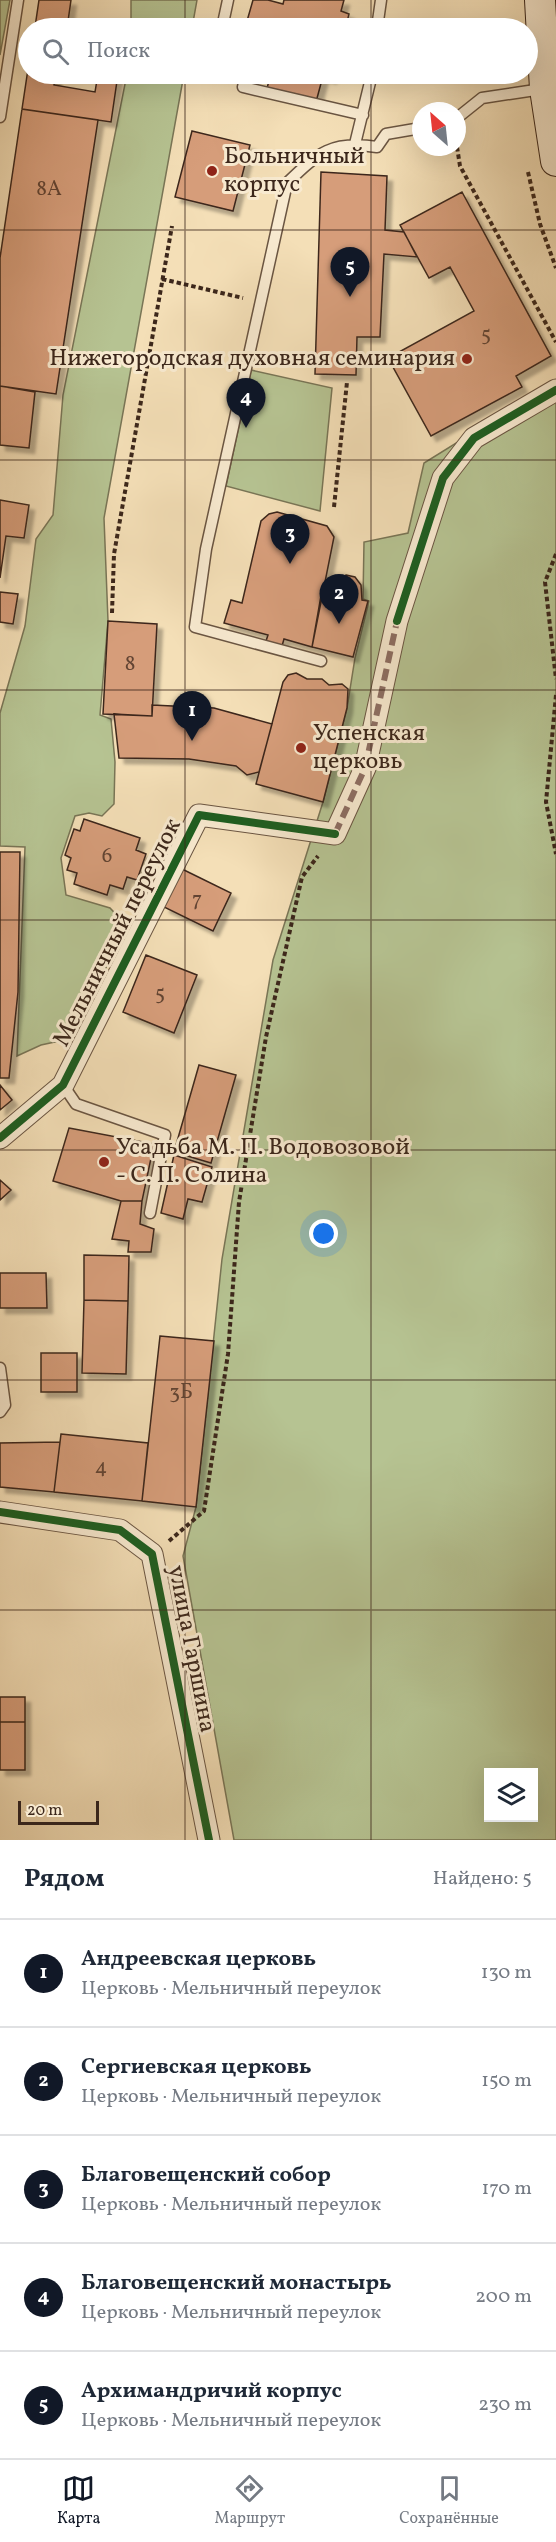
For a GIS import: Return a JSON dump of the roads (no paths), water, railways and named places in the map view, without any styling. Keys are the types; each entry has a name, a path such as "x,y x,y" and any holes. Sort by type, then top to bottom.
{"main road":[{"path":"540,0 545,89 556,161"}],"street":[{"name":"Мельничный переулок","path":"0,1138 63,1085 199,815 335,834 364,768 397,621 443,478 474,438 556,390"},
{"name":"улица Гаршина","path":"0,1512 120,1530 152,1554 209,1840"}],"lane":[{"path":"0,117 18,0"},
{"path":"224,18 228,0"},
{"path":"378,18 381,0"},
{"path":"244,84 243,87 363,115"},
{"path":"355,144 370,84"},
{"path":"466,111 482,98 545,89"},
{"path":"321,662 195,627 206,549 287,183 316,154 355,144 377,147 386,134 412,130"},
{"path":"63,1085 76,1104 165,1135 150,1213"},
{"path":"0,1368 6,1405 0,1412"}],"place":[{"name":"Больничный корпус","path":"212,171"},
{"name":"Архимандричий корпус","path":"350,297"},
{"name":"Нижегородская духовная семинария","path":"467,359"},
{"name":"Благовещенский монастырь","path":"246,428"},
{"name":"Благовещенский собор","path":"290,564"},
{"name":"Сергиевская церковь","path":"339,624"},
{"name":"Андреевская церковь","path":"192,741"},
{"name":"Успенская церковь","path":"301,748"},
{"name":"Усадьба М. П. Водовозовой - С. П. Солина","path":"104,1162"}]}
